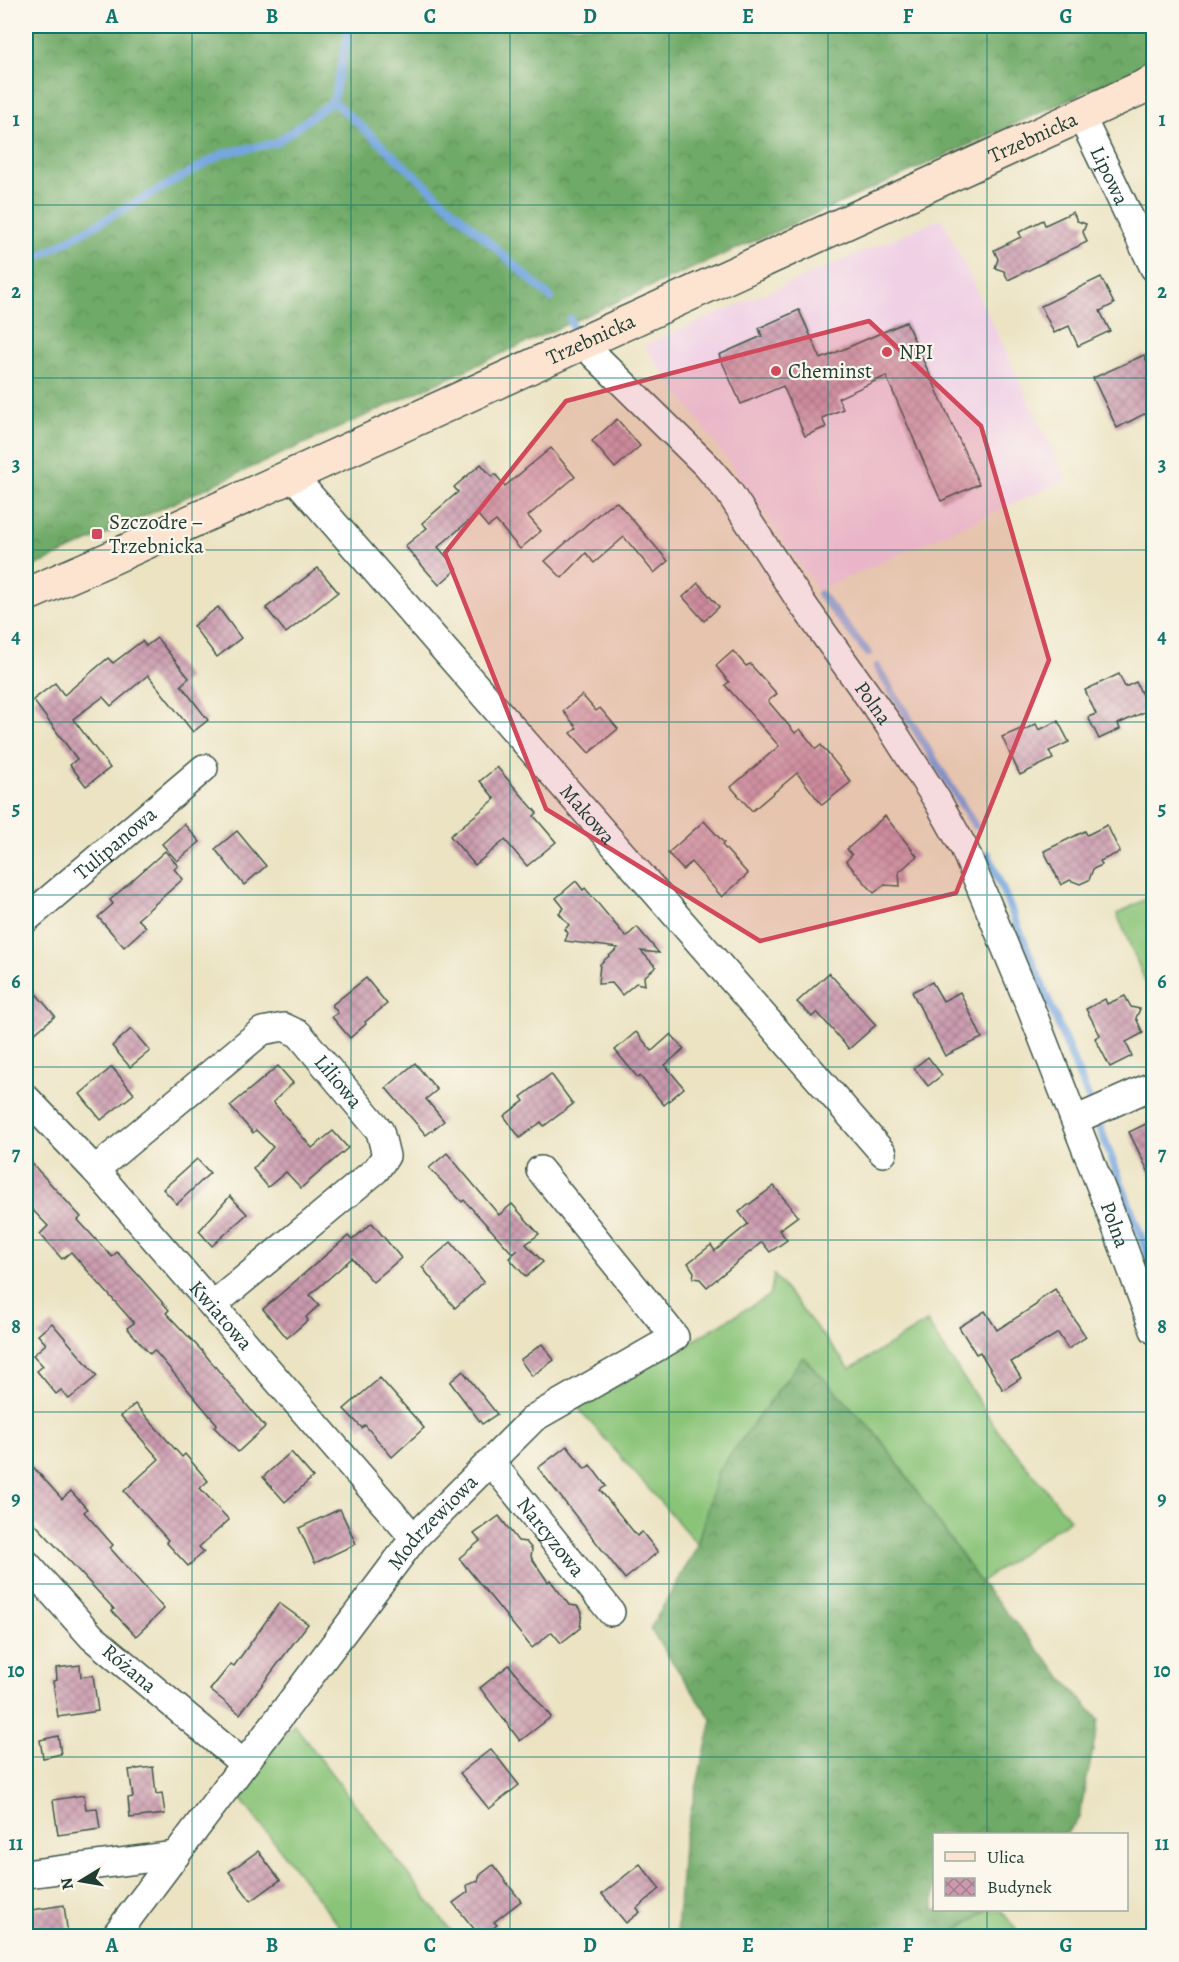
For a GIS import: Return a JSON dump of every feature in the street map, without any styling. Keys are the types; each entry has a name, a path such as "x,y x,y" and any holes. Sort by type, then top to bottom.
{"street":[{"name":"Trzebnicka","path":"26,595 110,559 1154,82"},
{"name":"Lipowa","path":"1081,116 1154,268"},
{"name":"Polna","path":"582,343 707,466 729,492 891,728 964,848 1075,1120 1154,1330"},
{"name":"Makowa","path":"292,475 883,1153"},
{"name":"Tulipanowa","path":"26,920 204,768"},
{"name":"Liliowa","path":"95,1170 262,1031 284,1027 299,1034 380,1131 386,1155 376,1170 213,1305"},
{"path":"1075,1120 1154,1085"},
{"name":"Kwiatowa","path":"26,1098 95,1170 414,1538"},
{"name":"Modrzewiowa","path":"115,1936 414,1538 534,1418 675,1337 540,1170"},
{"name":"Narcyzowa","path":"491,1462 611,1612"},
{"name":"Różana","path":"26,1563 92,1637 244,1764"},
{"path":"26,1874 177,1855"}],"highlighted area":[{"path":"869,321 981,426 1049,660 956,893 760,941 546,809 445,553 566,401"}],"shaded area":[{"path":"942,218 1067,480 818,590 644,345"}],"green space":[{"path":"26,26 1153,26 1154,61 26,570"},
{"path":"1153,895 1153,1000 1117,914"},
{"path":"774,1275 850,1369 927,1322 998,1431 1070,1519 980,1582 879,1437 803,1357 719,1471 697,1544 578,1408 770,1295"},
{"path":"803,1357 879,1437 980,1582 1099,1720 1079,1818 1067,1833 933,1833 933,1911 986,1911 947,1936 677,1936 683,1845 712,1720 650,1629 696,1549 718,1471"},
{"path":"294,1724 455,1936 347,1936 236,1793"},
{"path":"986,1911 1002,1911 1021,1936 947,1936"}],"building":[{"path":"1073,212 1077,221 1086,224 1083,232 1087,242 1008,280 1004,271 995,268 998,259 994,250 1021,237 1019,232 1043,220 1045,225"},
{"path":"1101,277 1114,304 1100,311 1110,331 1078,346 1069,326 1054,333 1041,306"},
{"path":"799,310 821,359 906,322 979,484 941,501 886,376 838,398 843,409 822,418 826,427 805,436 783,386 741,404 719,355 762,336 759,328"},
{"path":"1144,355 1154,378 1154,419 1144,414 1117,428 1093,378"},
{"path":"617,419 640,446 615,468 592,441"},
{"path":"551,448 575,477 528,516 541,531 520,549 496,521 488,527 477,514 438,547 457,569 439,585 405,546 427,528 422,523 458,492 454,487 481,464 492,477 495,474 505,486"},
{"path":"617,502 668,561 654,573 624,537 594,563 586,553 562,578 545,561 608,506"},
{"path":"318,568 338,592 286,633 266,608"},
{"path":"698,583 719,607 704,621 683,597"},
{"path":"218,607 241,638 217,657 193,626"},
{"path":"157,638 189,678 181,685 208,720 193,732 148,675 111,706 103,697 73,719 110,768 86,786 70,765 77,759 33,700 55,683 64,695 108,658 113,663 142,641 146,646"},
{"path":"733,651 746,666 750,664 777,694 768,701 795,733 800,729 816,749 821,745 851,782 822,805 797,773 752,811 731,787 779,746 725,685 729,682 716,666"},
{"path":"1119,674 1125,687 1136,682 1149,710 1118,724 1120,729 1099,739 1088,717 1096,714 1085,690"},
{"path":"582,695 596,711 600,708 618,729 589,753 571,733 577,728 563,711"},
{"path":"1058,721 1069,742 1049,751 1053,759 1020,775 1002,737 1036,724 1039,730"},
{"path":"497,767 537,813 534,816 556,842 527,866 505,840 475,865 450,836 495,799 480,781"},
{"path":"885,816 917,856 899,872 900,886 884,885 874,893 846,861 852,855 847,849"},
{"path":"704,821 748,874 722,897 691,862 683,870 668,853"},
{"path":"184,824 200,842 177,861 162,844"},
{"path":"1107,825 1120,852 1100,861 1102,865 1093,869 1089,880 1080,884 1070,880 1061,885 1044,851 1085,831 1087,835"},
{"path":"237,831 266,866 244,885 215,849"},
{"path":"165,851 178,866 174,869 183,879 138,919 146,927 124,947 98,917 113,904 110,900"},
{"path":"576,881 583,890 585,888 626,937 637,927 659,953 641,951 656,967 644,977 645,985 636,983 622,995 612,983 598,984 600,964 618,948 565,941 568,933 565,929 569,925 559,913 564,908 556,898"},
{"path":"829,973 876,1025 849,1049 817,1012 812,1017 797,1002"},
{"path":"366,978 387,1004 350,1038 332,1017 338,1013 332,1005"},
{"path":"26,982 55,1016 26,1041"},
{"path":"932,982 943,1001 960,992 982,1038 945,1056 912,992"},
{"path":"1125,996 1131,1007 1140,1009 1136,1018 1143,1033 1126,1042 1132,1056 1110,1067 1095,1038 1100,1035 1086,1009 1105,999 1107,1004"},
{"path":"131,1029 150,1051 130,1067 112,1046"},
{"path":"636,1032 652,1051 671,1034 684,1049 665,1065 684,1088 664,1105 615,1050"},
{"path":"928,1057 942,1075 928,1086 914,1068"},
{"path":"415,1063 437,1090 426,1099 444,1121 426,1135 386,1088"},
{"path":"278,1066 293,1083 273,1102 312,1148 333,1131 348,1148 301,1188 286,1172 268,1187 253,1169 273,1147 256,1130 253,1133 230,1106"},
{"path":"112,1067 134,1094 101,1120 80,1094"},
{"path":"551,1074 573,1104 544,1126 541,1122 520,1138 504,1116 524,1101 521,1097"},
{"path":"1154,1120 1154,1183 1129,1132"},
{"path":"447,1153 499,1215 512,1204 539,1234 526,1244 543,1262 526,1277 509,1258 518,1250 513,1254 464,1200 462,1202 429,1168"},
{"path":"26,1157 81,1217 78,1220 112,1257 117,1252 140,1277 169,1310 166,1313 203,1352 265,1427 238,1452 214,1427 217,1424 154,1350 150,1354 127,1328 134,1323 71,1252 62,1259 40,1234 48,1226 26,1203"},
{"path":"197,1159 210,1173 177,1204 163,1189"},
{"path":"774,1186 798,1216 779,1230 787,1240 770,1252 762,1242 707,1287 700,1279 693,1278 694,1272 688,1263 711,1245 715,1251 748,1224 739,1212"},
{"path":"230,1196 247,1214 212,1246 199,1231"},
{"path":"372,1223 401,1258 373,1282 352,1258 310,1295 319,1305 306,1317 308,1320 287,1338 263,1309 348,1236 352,1240"},
{"path":"451,1242 484,1282 455,1308 422,1267"},
{"path":"1055,1289 1086,1337 1068,1349 1058,1333 1011,1362 1021,1378 1003,1390 980,1352 976,1354 959,1327 985,1311 997,1330 1036,1305 1041,1298"},
{"path":"52,1323 97,1376 69,1399 61,1390 56,1394 37,1371 43,1366 33,1355 46,1344 38,1335"},
{"path":"542,1344 554,1360 532,1376 520,1360"},
{"path":"463,1371 497,1414 482,1424 450,1382"},
{"path":"380,1378 424,1428 392,1457 365,1425 362,1428 344,1409"},
{"path":"135,1404 182,1457 185,1454 208,1481 200,1488 229,1520 199,1547 204,1552 188,1566 124,1491 159,1459 121,1416"},
{"path":"567,1446 585,1469 590,1465 606,1486 600,1490 637,1536 642,1532 658,1552 625,1579 538,1468"},
{"path":"291,1452 313,1477 285,1502 263,1477"},
{"path":"26,1459 62,1499 71,1491 87,1509 84,1512 113,1545 110,1548 164,1609 136,1636 26,1514"},
{"path":"340,1509 356,1544 315,1563 299,1528"},
{"path":"499,1516 518,1541 526,1542 532,1549 531,1557 548,1582 550,1580 569,1605 577,1606 582,1612 580,1628 561,1643 552,1632 532,1648 459,1558 480,1541 474,1534"},
{"path":"279,1603 308,1624 240,1714 210,1690 231,1664 234,1666"},
{"path":"80,1665 81,1677 93,1675 98,1711 58,1717 53,1681 57,1680 56,1668"},
{"path":"509,1665 551,1717 520,1741 480,1688"},
{"path":"58,1736 61,1754 43,1758 40,1740"},
{"path":"491,1749 519,1785 489,1809 460,1773"},
{"path":"153,1767 156,1794 162,1793 165,1814 130,1818 128,1798 133,1797 129,1770"},
{"path":"84,1795 86,1809 97,1808 100,1829 58,1835 53,1800"},
{"path":"258,1851 280,1880 251,1901 229,1872"},
{"path":"640,1864 660,1889 637,1908 640,1912 626,1923 602,1894"},
{"path":"493,1865 521,1901 494,1922 497,1925 480,1936 453,1903 468,1892 467,1885 478,1881 480,1875"},
{"path":"64,1905 68,1936 26,1936 26,1911"}],"waterway":[{"path":"26,264 224,153 276,143 333,101 350,26"},
{"path":"333,101 551,298"},
{"path":"570,319 572,326"},
{"path":"820,594 868,653"},
{"path":"877,667 975,826"},
{"path":"988,854 1089,1099"},
{"path":"1099,1125 1154,1271"}],"place":[{"name":"NPI","path":"887,352"},
{"name":"Cheminst","path":"776,371"},
{"name":"Szczodre – Trzebnicka","path":"97,534"}]}
